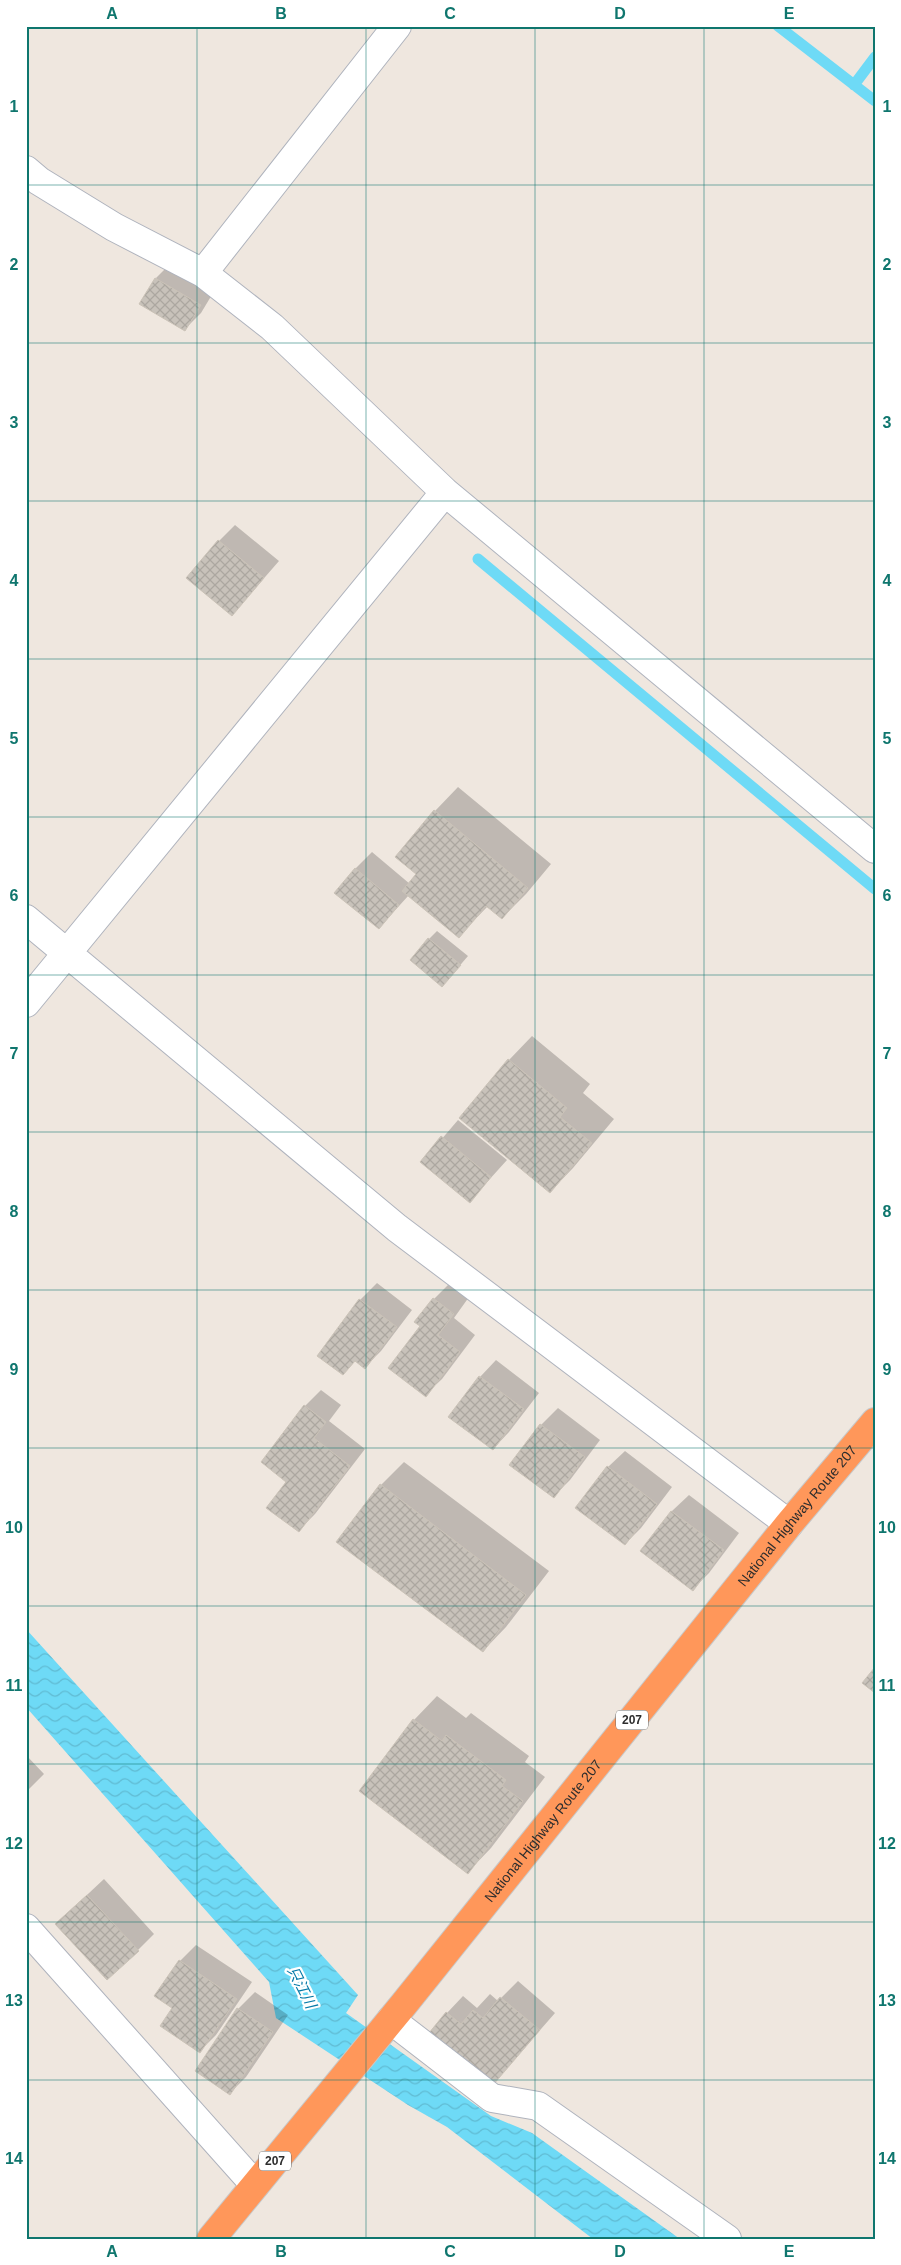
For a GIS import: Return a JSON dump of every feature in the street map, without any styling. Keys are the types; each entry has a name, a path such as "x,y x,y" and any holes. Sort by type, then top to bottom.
{"highway":[{"name":"National Highway Route 207","path":"211,2239 392,2020 789,1524 875,1422"}],"street":[{"path":"203,273 397,26"},
{"path":"26,170 39,181 114,227 203,273 272,327 445,492 875,849"},
{"path":"26,1003 445,492"},
{"path":"26,919 396,1228 789,1524"},
{"path":"26,1928 255,2184"},
{"path":"392,2020 492,2098 538,2106 727,2239"}],"water":[{"name":"只江川","path":"26,1629 358,1995 346,2013 491,2116 532,2133 680,2239 593,2239 447,2127 408,2105 276,2018 269,1982 26,1707"}],"building":[{"path":"155,278 201,305 185,331 139,304"},
{"path":"218,540 264,578 232,616 186,578"},
{"path":"434,810 528,888 502,919 486,906 459,938 402,891 416,874 395,857"},
{"path":"355,868 399,905 379,929 334,893"},
{"path":"428,938 461,965 442,987 410,960"},
{"path":"508,1059 567,1108 560,1117 592,1143 550,1193 459,1118"},
{"path":"441,1136 491,1177 470,1203 420,1162"},
{"path":"433,1298 454,1314 438,1335 460,1352 426,1397 388,1368 420,1326 414,1322"},
{"path":"359,1299 397,1327 365,1369 355,1361 343,1375 317,1356"},
{"path":"479,1376 524,1409 493,1450 448,1417"},
{"path":"304,1405 326,1422 314,1438 350,1466 299,1532 266,1508 286,1482 261,1462"},
{"path":"540,1424 585,1457 554,1498 509,1465"},
{"path":"607,1466 657,1504 625,1545 575,1508"},
{"path":"380,1484 526,1595 483,1652 336,1542"},
{"path":"671,1511 724,1550 693,1591 640,1551"},
{"path":"875,1667 875,1693 862,1683"},
{"path":"413,1719 442,1741 446,1735 506,1780 502,1786 523,1801 468,1874 359,1791"},
{"path":"87,1895 139,1951 107,1980 55,1924"},
{"path":"179,1960 237,1999 200,2053 160,2026 172,2008 154,1996"},
{"path":"500,1997 540,2030 493,2085 429,2033 446,2012 461,2024 473,2010 483,2018"},
{"path":"237,2008 273,2032 230,2095 195,2071"}],"waterway":[{"path":"778,26 875,101"},
{"path":"854,85 875,57"},
{"path":"478,559 875,889"}]}
